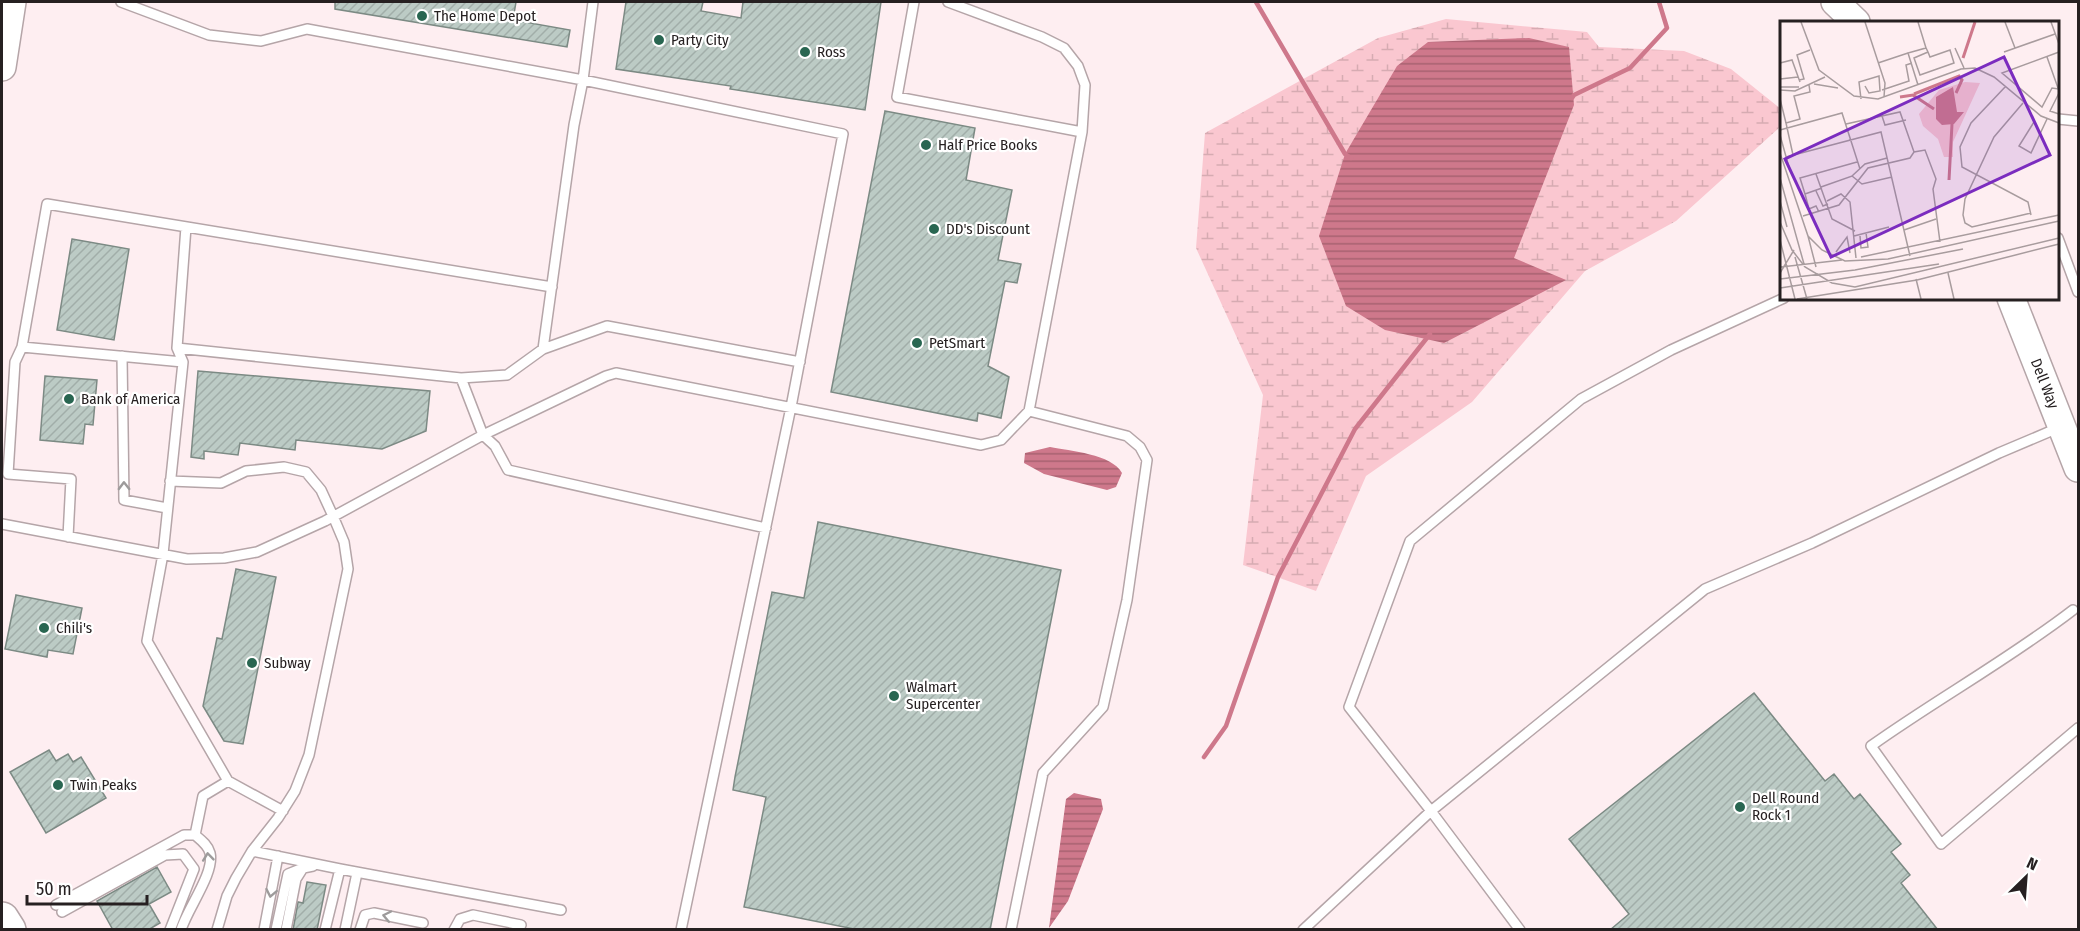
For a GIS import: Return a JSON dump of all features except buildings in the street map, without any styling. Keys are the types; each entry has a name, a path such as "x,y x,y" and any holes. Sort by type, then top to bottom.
{"highway":[{"path":"2,920 9,930"}],"street":[{"path":"2,67 12,2"},
{"path":"1835,2 1855,21"},
{"name":"Dell Way","path":"2012,300 2079,468"}],"lane":[{"path":"121,2 209,35 261,41 307,29 583,80 843,134 791,407 681,930"},
{"path":"543,349 593,2"},
{"path":"915,2 897,97 1082,132"},
{"path":"2,524 187,559 224,558 257,552 333,516 483,435 596,380 616,373 981,445 1001,440 1029,411 1082,132 1084,85 1078,66 1064,48 1042,37 948,2"},
{"path":"2059,119 2079,121"},
{"path":"68,537 71,479 8,474 15,363 22,347 47,204 552,286"},
{"path":"186,227 177,348 183,362 163,554 147,641 228,781 283,811"},
{"path":"2059,241 2079,292"},
{"path":"1520,930 1349,707 1410,541 1581,399 1671,350 1780,300"},
{"path":"177,348 461,378 507,375 543,349 608,326 800,362"},
{"path":"22,347 183,362"},
{"path":"122,356 124,500 167,508"},
{"path":"461,378 483,435 495,446 508,471 765,528"},
{"path":"1011,930 1043,773 1103,707 1127,600 1147,460 1140,447 1127,436 1029,411"},
{"path":"1303,930 1431,811 1705,589 1812,543 1999,453 2062,426"},
{"path":"170,481 221,483 246,471 284,467 306,472 321,490 333,516 344,542 348,569 309,755 295,790 283,811 252,851 227,896 217,930"},
{"path":"2073,610 2035,639 1871,746 1941,844 2079,728"},
{"path":"195,835 202,796 228,781"},
{"path":"170,930 194,869 183,854 165,855 59,908 184,835 195,835 206,845 210,855 209,865 207,876 185,916 181,930"},
{"path":"252,851 357,873 561,910"},
{"path":"264,930 278,856"},
{"path":"276,930 288,874 318,865"},
{"path":"286,930 296,879 303,868"},
{"path":"325,930 340,869"},
{"path":"345,930 357,873"},
{"path":"360,930 365,915 374,913 423,923"},
{"path":"454,930 460,920 473,915 521,925"}],"green space":[{"path":"1446,19 1587,32 1599,47 1684,51 1731,69 1780,108 1780,127 1676,221 1585,271 1472,402 1366,476 1316,591 1243,565 1263,395 1196,248 1205,133 1378,38"}],"shaded area":[{"path":"1529,38 1569,47 1574,105 1514,258 1566,280 1444,343 1385,330 1346,306 1319,236 1345,154 1397,66 1428,42"},
{"path":"1050,447 1090,454 1109,461 1122,473 1116,487 1107,490 1044,474 1024,463 1025,453"},
{"path":"1074,793 1101,799 1103,809 1068,901 1049,928 1066,799"}],"waterway":[{"path":"1256,2 1345,154 1351,158"},
{"path":"1572,98 1630,68 1667,28 1659,2"},
{"path":"1204,757 1226,726 1278,577 1355,429 1430,334"}],"place":[{"name":"The Home Depot","path":"422,16"},
{"name":"Party City","path":"659,40"},
{"name":"Ross","path":"805,52"},
{"name":"Half Price Books","path":"926,145"},
{"name":"DD's Discount","path":"934,229"},
{"name":"PetSmart","path":"917,343"},
{"name":"Bank of America","path":"69,399"},
{"name":"Chili's","path":"44,628"},
{"name":"Subway","path":"252,663"},
{"name":"Walmart Supercenter","path":"894,696"},
{"name":"Twin Peaks","path":"58,785"},
{"name":"Dell Round Rock 1","path":"1740,807"}]}
